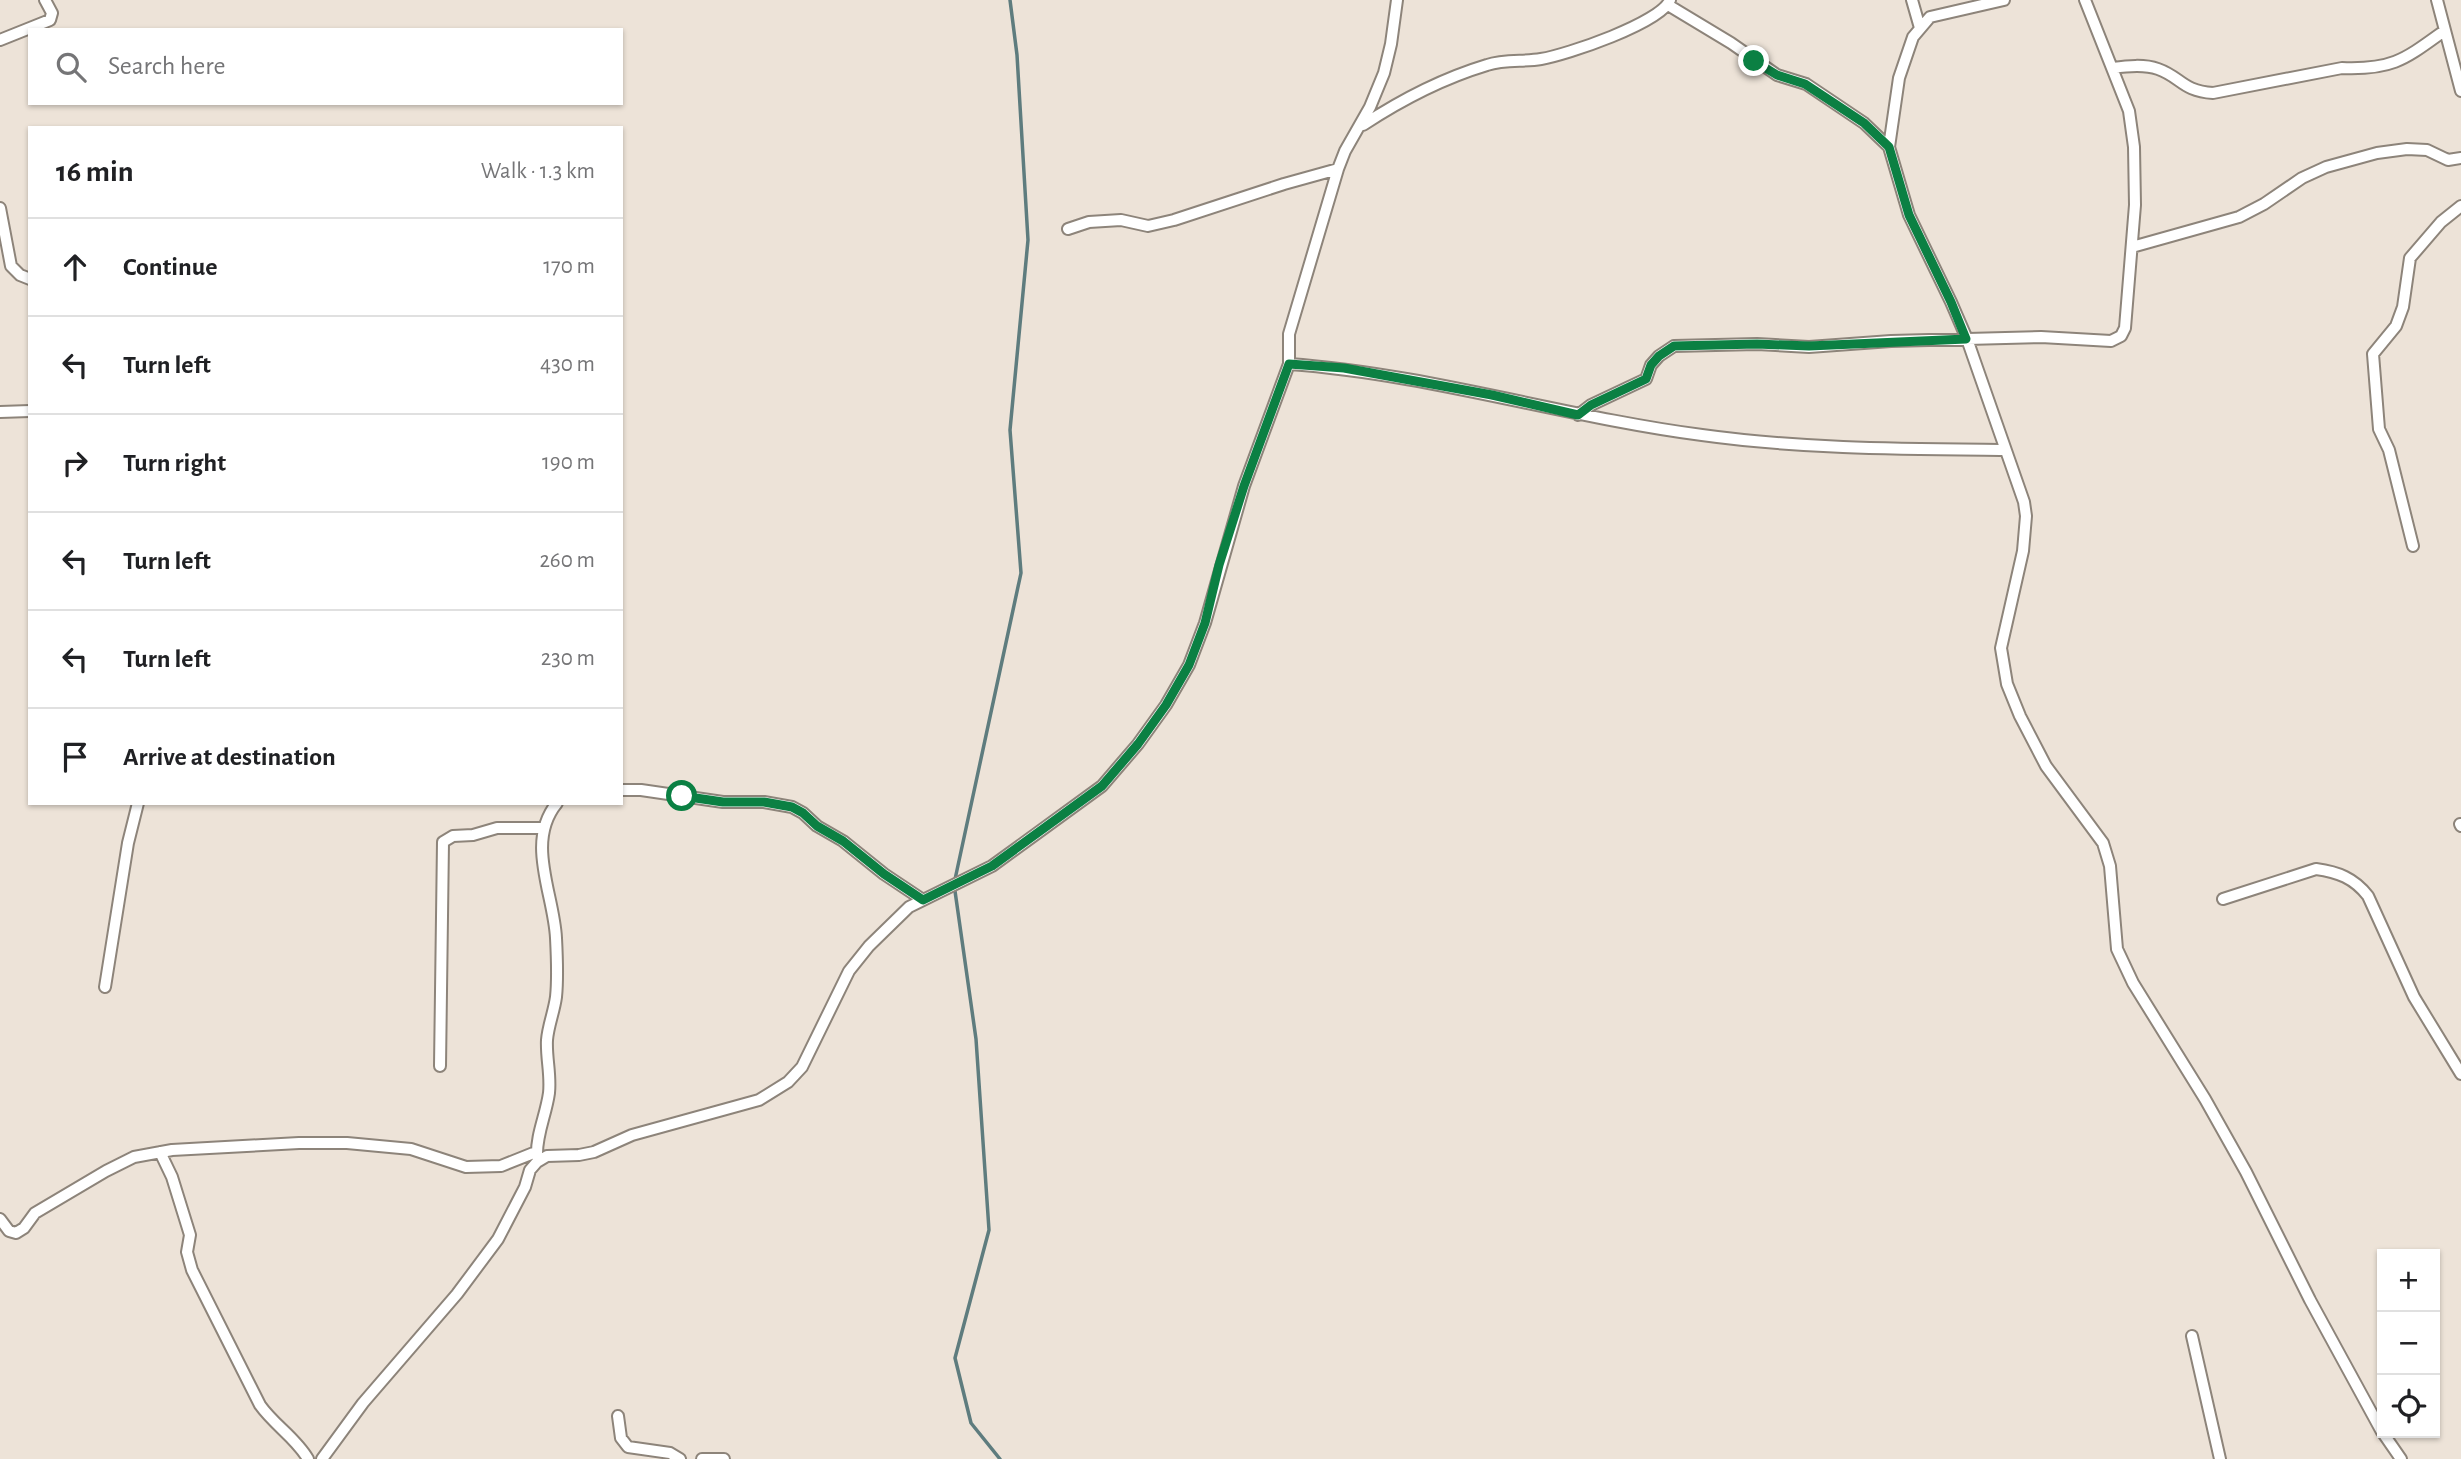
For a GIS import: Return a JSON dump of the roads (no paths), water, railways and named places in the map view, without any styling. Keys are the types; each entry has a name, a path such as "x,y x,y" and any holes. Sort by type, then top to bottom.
{"street":[{"path":"30,28 50,20 52,13 45,0"},
{"path":"0,1219 9,1231 16,1233 24,1228 35,1213 106,1171 134,1157 160,1152 228,1146 348,1143 411,1149 466,1167 501,1166 537,1157 594,1152 632,1135 760,1100 774,1093 802,1067 849,971 888,927 909,907 992,866 1102,786 1138,744 1166,705 1189,665 1205,623 1219,565 1244,486 1289,364 1289,334 1338,169 1384,73 1397,0"},
{"path":"1912,0 1920,28"},
{"path":"2004,0 1930,17 1920,28 1913,37 1899,78 1889,147 1909,215 1966,339 2024,502 2026,516 2023,551 2001,648 2007,684 2046,766 2103,843 2110,866 2117,949 2133,983 2184,1063 2232,1147 2321,1322 2377,1423"},
{"path":"1578,415 1591,405 1646,379 1651,365 1674,346 1809,346 2041,337 2111,341 2120,336 2126,328 2132,247 2135,205 2134,147 2129,111 2085,0"},
{"path":"2437,0 2461,91"},
{"path":"1360,127 1388,108 1491,63 1542,59 1607,39 1644,21 1669,2 1777,75 1805,84 1864,123 1889,147"},
{"path":"0,40 28,29"},
{"path":"2113,68 2131,66 2159,69 2197,92 2213,93 2343,68 2399,62 2444,31"},
{"path":"2132,247 2239,216 2264,204 2302,178 2326,167 2378,153 2407,149 2427,149 2448,160 2461,158"},
{"path":"1068,229 1088,222 1121,220 1140,225 1161,223 1338,169"},
{"path":"2413,545 2389,450 2379,429 2374,354 2396,326 2407,292 2410,258 2441,222 2461,206"},
{"path":"0,208 11,266 28,278"},
{"path":"1289,364 1355,370 1492,395 1578,415 1701,435 1828,448 2004,450"},
{"path":"0,412 28,411"},
{"path":"623,790 641,790 723,802 764,802 792,807 923,900"},
{"path":"105,987 128,843 138,805"},
{"path":"322,1459 363,1403 457,1294 498,1239 537,1157 550,1079 547,1043 557,973 556,936 545,875 544,828 556,805"},
{"path":"440,1066 443,842 453,836 473,835 497,828 544,828"},
{"path":"2222,899 2315,869 2330,871 2358,883 2368,896 2414,997 2461,1074"},
{"path":"160,1152 172,1177 190,1235 187,1252 201,1291 260,1405 267,1415 299,1444 308,1459"},
{"path":"2192,1336 2220,1459"},
{"path":"618,1416 621,1438 628,1447 670,1453 680,1459"},
{"path":"2386,1438 2401,1459"},
{"path":"702,1459 724,1459"}],"waterway":[{"path":"1000,1459 971,1423 955,1358 989,1230 976,1039 954,884 1021,573 1010,430 1028,240 1017,55 1010,0"}]}
